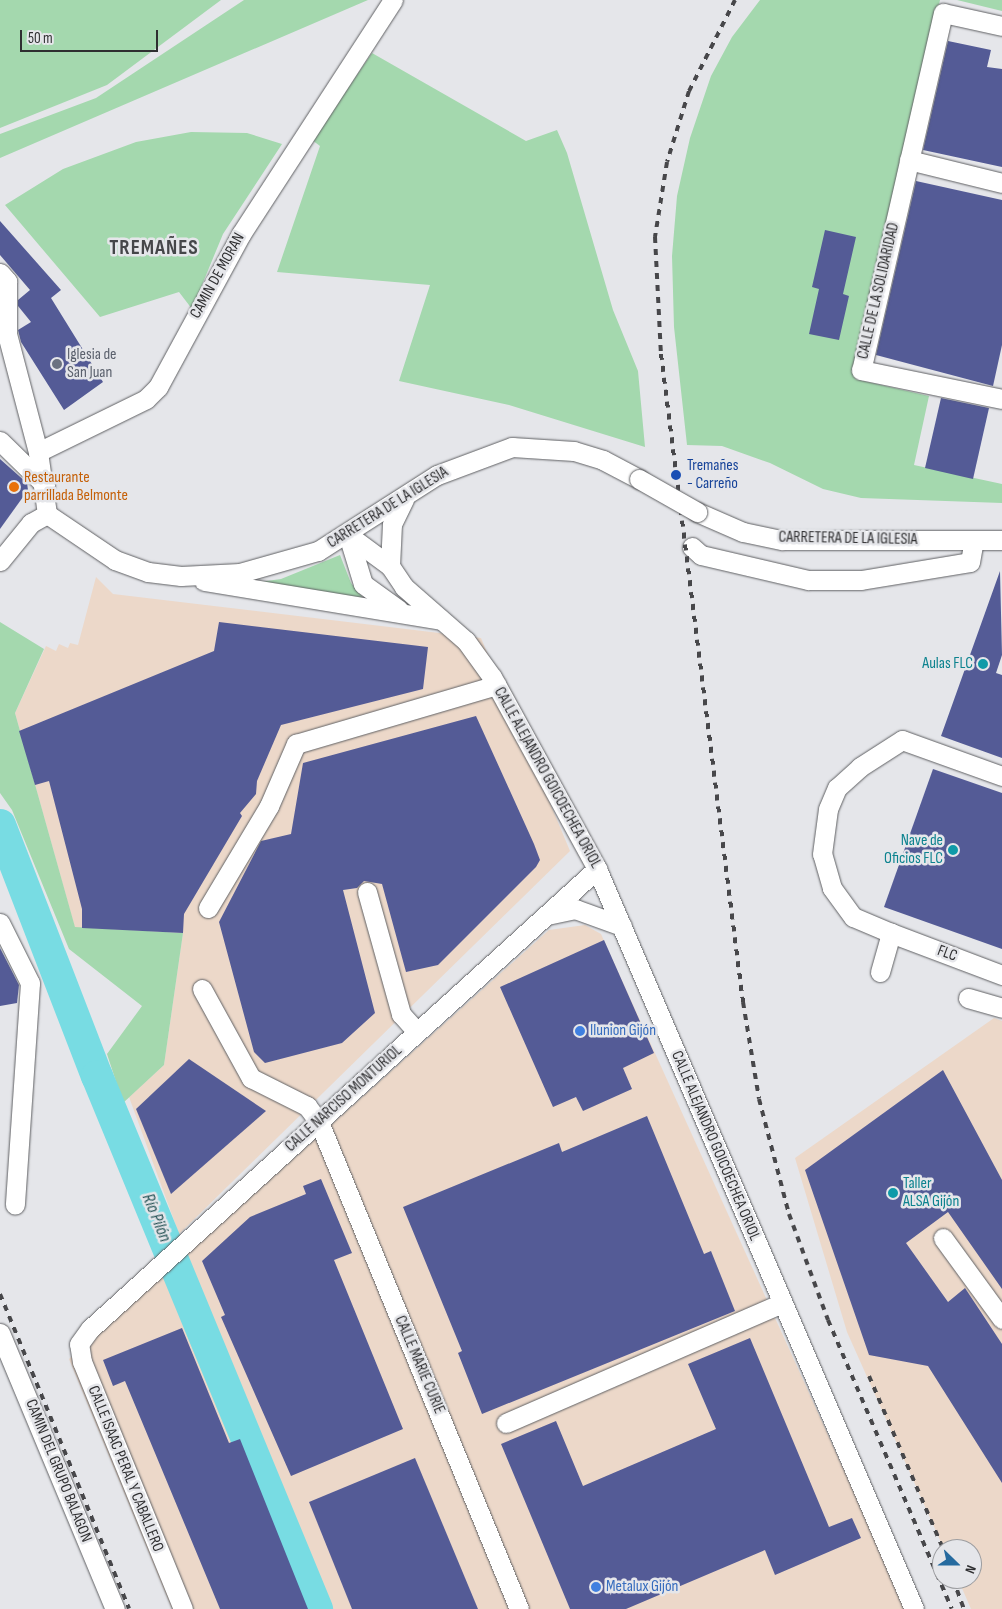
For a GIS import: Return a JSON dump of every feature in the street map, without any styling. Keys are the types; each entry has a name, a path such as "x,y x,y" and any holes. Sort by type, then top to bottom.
{"street":[{"name":"CAMIN DE MORAN","path":"38,452 146,399 158,388 240,234 393,0"},
{"name":"CALLE DE LA SOLIDARIDAD","path":"1002,26 944,13 908,160 861,370 1002,399"},
{"path":"908,160 1002,183"},
{"path":"0,273 7,280 7,334 38,452 45,485 47,514 31,522 0,560"},
{"path":"0,441 45,485"},
{"name":"CARRETERA DE LA IGLESIA","path":"47,514 115,560 148,572 181,576 240,573 318,551 348,535 437,475 512,447 574,451 603,460 697,512 743,532 782,540 1002,540"},
{"path":"390,566 392,524 405,498"},
{"path":"348,535 352,560 363,584 402,612"},
{"name":"CALLE ALEJANDRO GOICOECHEA ORIOL","path":"348,535 390,566 404,587 466,641 496,685 597,869 914,1609"},
{"path":"692,547 701,554 808,580 860,580 970,562 974,540"},
{"path":"181,576 238,589 402,612 444,621"},
{"path":"208,908 269,806 296,744 496,685"},
{"name":"FLC","path":"1002,776 902,740 860,767 837,788 828,808 822,854 832,888 853,917 891,934 1002,974"},
{"name":"CALLE NARCISO MONTURIOL","path":"90,1329 597,869"},
{"path":"367,892 401,1014 417,1032"},
{"path":"546,915 575,909 622,926"},
{"path":"0,923 30,983 15,1204"},
{"path":"880,972 891,934"},
{"name":"CALLE MARIE CURIE","path":"202,989 251,1078 307,1106 319,1122 520,1609"},
{"path":"968,998 1002,1008"},
{"path":"943,1238 1002,1319"},
{"path":"506,1423 782,1303"},
{"name":"CALLE ISAAC PERAL Y CABALLERO","path":"90,1329 79,1344 79,1354 183,1609"},
{"name":"CAMIN DEL GRUPO BALAGON","path":"0,1333 115,1609"}],"shaded area":[{"path":"96,577 113,594 481,638 570,851 179,1234 129,1097 164,1065 183,933 75,928 15,713 46,646 56,651 59,644 68,648 70,643 78,645"},
{"path":"585,925 601,934 907,1609 172,1609 69,1359 549,930"},
{"path":"994,1018 1002,1021 1002,1609 971,1609 962,1589 982,1589 982,1539 940,1539 847,1332 795,1158"}],"green space":[{"path":"0,0 221,0 107,85 0,128"},
{"path":"244,0 368,0 0,158 0,134 96,98"},
{"path":"760,0 940,0 855,379 929,396 914,465 1002,484 1002,503 861,498 823,489 770,463 722,446 687,445 674,327 672,256 677,196 690,138 711,76 732,37"},
{"path":"957,0 1002,0 1002,11"},
{"path":"372,53 526,141 557,130 567,153 613,310 638,371 645,447 509,405 399,381 430,285 277,272 320,146 312,140"},
{"path":"191,132 247,133 282,144 223,234 192,309 179,292 100,317 5,205 63,169 136,142"},
{"path":"340,555 351,583 363,598 253,583 281,579"},
{"path":"0,622 44,649 15,713 75,927 183,933 164,1065 123,1103 107,1054 142,1006 69,949 12,810 0,793"}],"building":[{"path":"948,41 991,50 987,67 1002,69 1002,167 923,150"},
{"path":"916,181 1002,200 1002,345 993,386 876,355"},
{"path":"0,221 61,290 51,298 103,382 64,410 21,342 18,330 31,322 18,306 18,300 30,290 0,255"},
{"path":"825,230 856,237 843,294 849,296 839,340 809,334 819,289 812,287"},
{"path":"941,398 989,408 973,479 925,468"},
{"path":"0,459 27,483 28,490 0,529"},
{"name":"Aulas FLC","path":"1000,571 1002,655 996,673 1002,675 1002,758 941,736"},
{"path":"219,622 428,647 423,689 281,725 257,781 256,794 240,813 242,816 184,914 183,933 82,928 82,909 49,781 35,785 19,731 214,651"},
{"path":"476,716 534,844 540,860 536,867 438,965 406,972 382,884 364,881 357,888 343,890 375,1013 342,1043 265,1063 254,1052 219,922 261,841 291,834 303,763"},
{"name":"Nave de Oficios FLC","path":"933,769 1002,793 1002,949 884,907"},
{"path":"604,940 654,1053 623,1068 632,1089 583,1111 576,1097 553,1107 500,987"},
{"path":"0,948 19,985 17,1003 0,1006"},
{"path":"189,1059 266,1111 171,1194 136,1109"},
{"path":"943,1070 1002,1180 1002,1289 948,1212 906,1243 948,1302 965,1288 1002,1344 1002,1483 928,1366 869,1355 805,1170"},
{"path":"647,1116 704,1254 711,1251 735,1311 482,1414 458,1353 462,1351 403,1207 559,1143 562,1152"},
{"path":"321,1179 352,1253 334,1260 403,1429 291,1476 221,1317 225,1315 202,1261 250,1217 306,1194 303,1186"},
{"path":"182,1328 229,1443 240,1439 308,1609 220,1609 125,1381 113,1386 103,1360"},
{"path":"750,1338 829,1527 852,1518 861,1538 775,1575 765,1550 626,1609 570,1609 501,1444 556,1421 583,1486 716,1429 688,1364"},
{"path":"415,1458 478,1609 352,1609 309,1502"}],"waterway":[{"name":"Río Pilón","path":"0,825 97,1076 317,1609"}],"railway":[{"path":"735,0 689,91 667,162 655,237 661,354 743,1002 759,1099 789,1214 828,1320 952,1609"},
{"path":"0,1294 129,1609"},
{"path":"869,1376 939,1539"},
{"path":"957,1589 964,1609"}],"place":[{"name":"Iglesia de San Juan","path":"57,364"},
{"name":"Tremañes - Carreño","path":"676,475"},
{"name":"Restaurante parrillada Belmonte","path":"14,487"},
{"name":"Aulas FLC","path":"983,664"},
{"name":"Nave de Oficios FLC","path":"953,850"},
{"name":"Ilunion Gijón","path":"580,1031"},
{"name":"Taller ALSA Gijón","path":"893,1193"},
{"name":"Metalux Gijón","path":"596,1587"}],"district":[{"name":"TREMAÑES","path":"154,248"}]}
